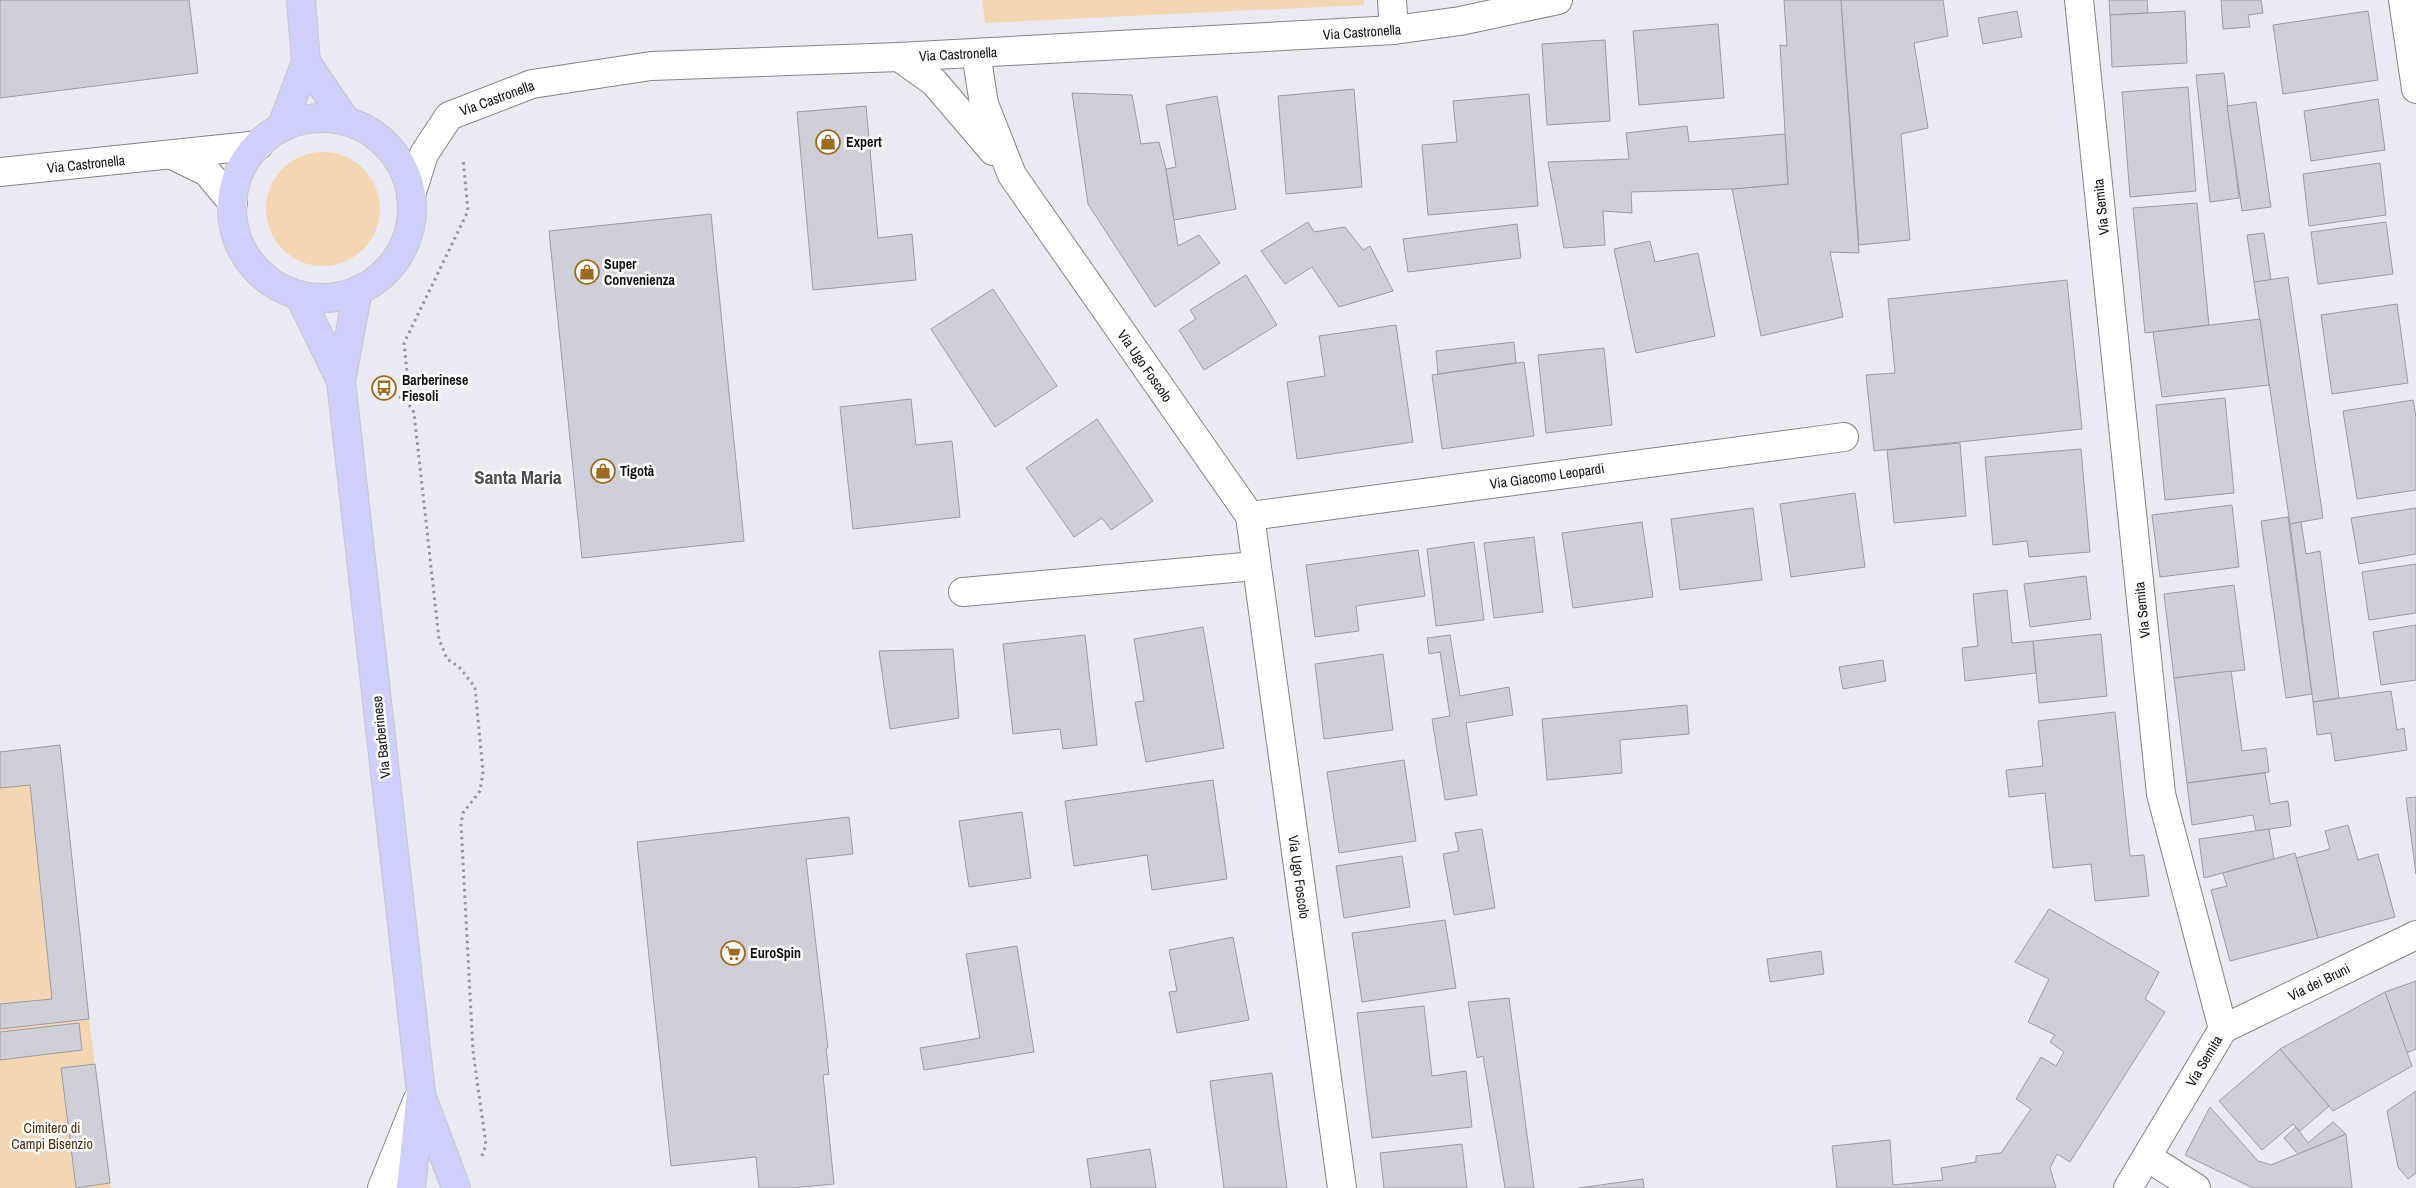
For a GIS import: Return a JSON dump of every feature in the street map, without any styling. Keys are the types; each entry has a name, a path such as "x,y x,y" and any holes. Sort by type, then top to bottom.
{"main road":[{"path":"281,128 306,62 301,0"},
{"path":"306,62 346,121"},
{"path":"318,118 346,121 371,132 388,146 401,164 411,195 410,229 400,254 383,274 358,290 329,298 299,294 269,281 252,264 238,237 234,226 233,203 240,172 248,157 259,145 281,128 300,121 318,118"},
{"name":"Via Barberinese","path":"358,290 342,381 421,1093 411,1188"},
{"name":"Via Barberinese","path":"299,294 342,381"},
{"name":"Via Barberinese","path":"421,1093 456,1188"}],"street":[{"path":"1392,0 1394,30"},
{"name":"Via Castronella","path":"411,195 424,154 449,116 532,84 651,66 899,57 1394,30 1460,21 1558,0"},
{"name":"Via Semita","path":"2079,0 2161,794 2223,1029 2128,1188"},
{"path":"2404,0 2416,89"},
{"name":"Via Ugo Foscolo","path":"976,53 984,104 1012,175"},
{"name":"Via Ugo Foscolo","path":"899,57 934,82 1012,175 1250,516 1342,1188"},
{"name":"Via Castronella","path":"0,172 259,145"},
{"path":"172,155 207,172 233,203"},
{"name":"Via Giacomo Leopardi","path":"1250,516 1844,437"},
{"path":"963,592 1256,566"},
{"name":"Via dei Bruni","path":"2223,1029 2416,936"},
{"path":"382,1188 421,1093"},
{"path":"2147,1157 2196,1188"}],"path":[{"path":"449,116 462,148 468,211 404,343 410,404 414,412 439,639 447,659 458,667 475,687 483,756 480,791 463,813 461,824 473,1051 486,1145 480,1160"},
{"path":"342,381 384,388 410,404"}],"green space":[{"path":"982,0 1364,0 1364,5 985,23"},
{"path":"323,152 345,157 363,169 375,187 380,209 375,231 363,249 345,261 323,266 301,261 283,249 271,231 266,209 271,187 283,169 301,157"},
{"name":"Cimitero di Campi Bisenzio","path":"60,745 89,1019 111,1188 0,1188 0,752"}],"building":[{"path":"0,0 189,0 198,73 0,98"},
{"path":"1784,0 1841,0 1859,253 1830,252 1843,317 1761,336 1732,189 1788,184 1780,45 1787,46"},
{"path":"1841,0 1943,0 1948,36 1914,43 1928,128 1901,134 1910,240 1859,245"},
{"path":"2109,0 2147,0 2148,13 2110,15"},
{"path":"2221,0 2261,0 2263,13 2248,15 2250,27 2223,29"},
{"path":"2017,11 2022,37 1983,44 1978,18"},
{"path":"2185,11 2187,63 2112,67 2110,15"},
{"path":"2368,11 2378,80 2283,94 2273,25"},
{"path":"1718,24 1724,98 1639,105 1633,31"},
{"path":"1605,40 1610,121 1547,125 1542,44"},
{"path":"2224,73 2239,198 2210,202 2196,75"},
{"path":"2188,87 2196,191 2130,197 2122,92"},
{"path":"1354,89 1362,187 1286,194 1278,96"},
{"path":"1072,93 1132,95 1141,144 1159,142 1166,169 1178,246 1199,235 1220,263 1155,307 1088,204"},
{"path":"1529,94 1538,206 1428,215 1422,145 1457,142 1453,101"},
{"path":"1217,96 1236,209 1174,220 1166,169 1176,167 1166,105"},
{"path":"2378,99 2385,150 2311,161 2304,111"},
{"path":"2256,102 2271,207 2242,211 2227,106"},
{"path":"866,106 878,238 912,234 916,280 813,290 797,112"},
{"path":"1687,126 1689,142 1785,134 1788,184 1732,189 1631,192 1632,213 1603,211 1605,245 1564,248 1548,162 1629,159 1626,133"},
{"path":"2380,163 2386,215 2309,226 2303,174"},
{"path":"2197,203 2209,325 2145,333 2133,208"},
{"path":"711,214 744,541 582,558 549,231"},
{"path":"1308,222 1314,232 1345,227 1363,250 1370,246 1393,291 1339,307 1312,267 1285,284 1261,251"},
{"path":"2386,222 2393,274 2318,284 2311,232"},
{"path":"1517,224 1521,258 1408,272 1403,239"},
{"path":"2264,233 2271,280 2254,282 2247,235"},
{"path":"1650,241 1655,262 1698,253 1715,336 1636,353 1614,249"},
{"path":"1246,275 1277,325 1204,370 1179,330 1196,319 1190,310"},
{"path":"2288,277 2323,518 2290,524 2254,282"},
{"path":"2067,280 2082,429 1874,451 1866,375 1895,373 1888,299"},
{"path":"993,289 1057,386 995,427 931,329"},
{"path":"2397,304 2408,383 2332,394 2321,315"},
{"path":"2260,319 2269,385 2162,397 2153,332"},
{"path":"1396,325 1413,442 1297,459 1287,382 1325,376 1319,336"},
{"path":"1514,342 1516,363 1438,374 1436,351"},
{"path":"1604,348 1612,425 1546,433 1538,355"},
{"path":"1524,362 1534,436 1442,449 1432,375"},
{"path":"2225,398 2234,493 2165,500 2156,405"},
{"path":"911,399 916,445 952,441 960,517 853,529 840,407"},
{"path":"2413,400 2416,417 2416,490 2357,499 2343,411"},
{"path":"1097,419 1153,501 1111,530 1102,518 1074,537 1026,468"},
{"path":"1960,443 1966,516 1894,523 1887,450"},
{"path":"2081,449 2090,552 2029,557 2027,541 1993,545 1985,457"},
{"path":"1855,493 1865,567 1791,577 1780,504"},
{"path":"2232,505 2239,567 2160,577 2152,515"},
{"path":"1753,508 1762,580 1680,590 1671,519"},
{"path":"2416,508 2416,554 2359,564 2351,518"},
{"path":"2288,517 2312,694 2286,698 2261,521"},
{"path":"1642,522 1653,597 1573,608 1562,533"},
{"path":"2301,522 2306,554 2320,551 2339,698 2313,702 2290,524"},
{"path":"1534,537 1543,612 1494,618 1484,543"},
{"path":"1474,542 1484,620 1436,626 1427,549"},
{"path":"1418,550 1425,596 1356,606 1359,631 1315,637 1306,565"},
{"path":"2416,564 2416,613 2369,620 2362,572"},
{"path":"2086,576 2091,619 2030,627 2024,584"},
{"path":"2234,585 2245,670 2174,678 2164,594"},
{"path":"2007,590 2012,643 2033,641 2036,673 1965,681 1962,648 1978,646 1973,594"},
{"path":"2416,625 2416,680 2381,685 2373,632"},
{"path":"1203,627 1224,748 1146,762 1135,702 1144,701 1134,639"},
{"path":"2101,634 2107,696 2039,703 2033,641"},
{"path":"1085,635 1097,745 1063,749 1060,729 1013,734 1003,644"},
{"path":"1450,635 1460,696 1509,687 1513,715 1466,723 1477,795 1445,800 1432,719 1450,716 1440,652 1429,654 1427,638"},
{"path":"953,649 959,718 890,729 879,651"},
{"path":"1383,654 1393,730 1324,739 1315,664"},
{"path":"1883,660 1886,681 1843,689 1839,667"},
{"path":"2231,671 2242,751 2266,748 2269,772 2187,783 2174,678"},
{"path":"2391,691 2397,730 2404,728 2407,750 2335,761 2331,733 2317,735 2313,702"},
{"path":"1687,705 1689,734 1620,740 1622,773 1547,780 1542,719"},
{"path":"2115,712 2130,856 2144,855 2149,896 2095,901 2091,864 2053,868 2045,793 2009,797 2006,770 2043,766 2038,721"},
{"path":"60,745 89,1019 0,1029 0,1004 52,999 30,785 0,788 0,752"},
{"path":"1404,760 1416,841 1339,853 1327,772"},
{"path":"2265,773 2270,804 2288,801 2291,826 2256,831 2253,815 2192,825 2187,783"},
{"path":"1213,780 1227,879 1152,890 1147,855 1074,866 1065,801"},
{"path":"2416,797 2416,874 2406,798"},
{"path":"1022,812 1031,878 969,887 959,821"},
{"name":"EuroSpin","path":"849,817 853,854 806,859 828,1048 826,1048 829,1074 823,1075 834,1184 791,1188 759,1188 756,1157 671,1166 637,842"},
{"path":"2348,825 2358,860 2378,854 2395,917 2318,938 2296,858 2330,849 2325,831"},
{"path":"1482,829 1495,908 1454,915 1443,854 1459,851 1455,833"},
{"path":"2269,829 2274,859 2204,878 2199,839"},
{"path":"2295,853 2318,938 2230,961 2211,890 2227,886 2223,873"},
{"path":"1402,856 1410,907 1344,918 1336,866"},
{"path":"2049,909 2159,972 2145,999 2165,1012 2070,1162 2057,1154 2050,1168 2056,1188 1837,1188 1832,1146 1890,1140 1893,1185 1943,1180 1941,1168 1976,1162 1976,1156 2001,1153 2031,1109 2016,1099 2041,1057 2056,1066 2064,1052 2050,1042 2055,1035 2028,1022 2049,979 2015,962"},
{"path":"1445,920 1456,988 1362,1002 1352,933"},
{"path":"1233,937 1249,1020 1177,1033 1169,992 1177,991 1169,950"},
{"path":"1017,946 1034,1052 924,1070 920,1048 980,1038 966,954"},
{"path":"1821,951 1824,974 1770,982 1767,959"},
{"path":"2416,981 2416,1049 2406,1053 2385,992"},
{"path":"2385,992 2412,1066 2333,1111 2280,1049"},
{"path":"1509,998 1534,1188 1505,1188 1483,1056 1477,1058 1468,1002"},
{"path":"1424,1006 1432,1076 1466,1071 1472,1127 1372,1138 1357,1013"},
{"path":"79,1023 82,1050 0,1060 0,1032"},
{"path":"2280,1049 2329,1106 2300,1131 2293,1124 2262,1150 2219,1101"},
{"path":"95,1064 110,1183 76,1188 61,1068"},
{"path":"1272,1073 1287,1188 1224,1188 1210,1081"},
{"path":"2416,1091 2416,1173 2408,1179 2398,1167 2387,1111"},
{"path":"2210,1107 2258,1161 2271,1165 2346,1134 2352,1188 2253,1188 2185,1155"},
{"path":"2333,1122 2346,1134 2298,1154 2284,1138 2296,1127 2308,1143"},
{"path":"1462,1144 1467,1188 1384,1188 1380,1153"},
{"path":"1150,1149 1156,1188 1091,1188 1087,1159"},
{"path":"1643,1179 1644,1188 1579,1188"}],"place":[{"name":"Expert","path":"828,142"},
{"name":"Super Convenienza","path":"587,272"},
{"name":"Barberinese Fiesoli","path":"384,388"},
{"name":"Tigotà","path":"603,471"},
{"name":"EuroSpin","path":"733,953"}],"district":[{"name":"Santa Maria","path":"518,477"}]}
